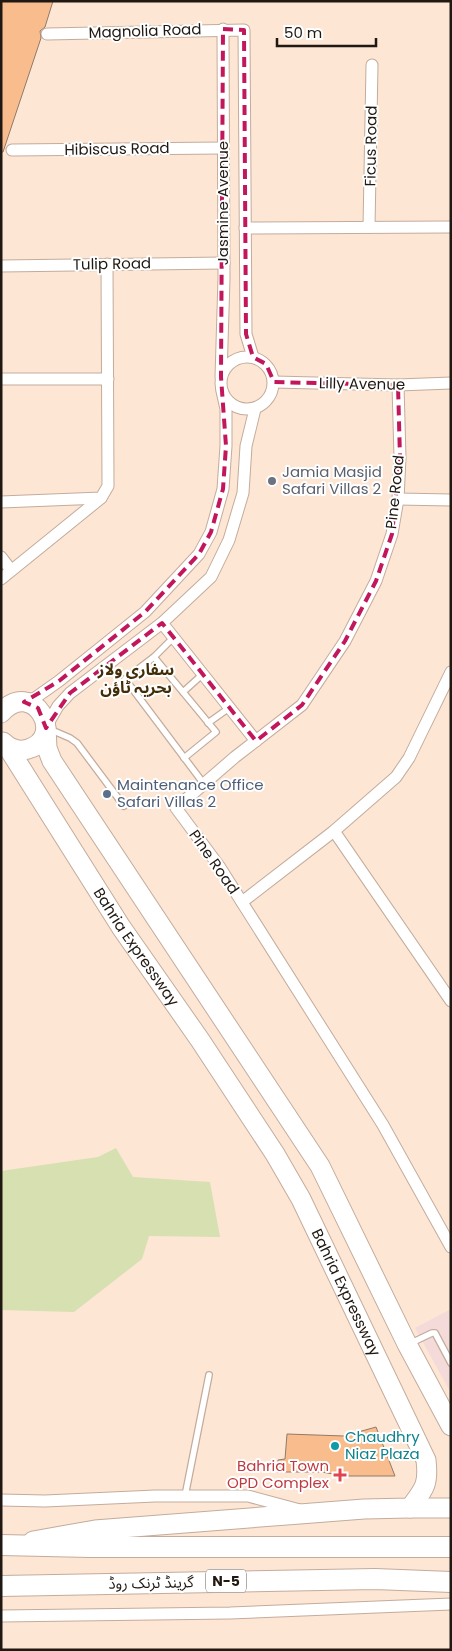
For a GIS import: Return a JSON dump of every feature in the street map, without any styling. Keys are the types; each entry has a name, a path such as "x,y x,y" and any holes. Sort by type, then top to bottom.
{"highway":[{"name":"N-5","path":"4,1545 110,1547 451,1547"},
{"name":"گرینڈ ٹرنک روڈ","path":"1,1586 375,1579 451,1582"}],"main road":[{"path":"1,690 9,696 38,708 46,728 40,741 28,749 14,749 4,742"},
{"path":"1,713 6,707 24,702"},
{"name":"Bahria Expressway","path":"46,728 47,748 52,761 320,1166 407,1344 451,1426"},
{"name":"Bahria Expressway","path":"4,742 121,928 200,1040 301,1199 426,1460 428,1476 422,1492 410,1508"},
{"path":"4,1545 95,1530 364,1509 451,1508"}],"street":[{"name":"Jasmine Avenue","path":"221,377 224,263 223,29"},
{"name":"Magnolia Road","path":"46,34 244,30"},
{"name":"Jasmine Avenue","path":"244,30 246,334 254,357"},
{"name":"Ficus Road","path":"370,227 372,65"},
{"name":"Hibiscus Road","path":"12,150 223,148"},
{"path":"245,228 451,227"},
{"name":"Tulip Road","path":"1,266 224,263"},
{"path":"1,579 101,498 108,486 107,264"},
{"path":"24,702 35,698 55,685 145,612 199,554 211,532 222,490 226,446 226,409 222,391 221,377 228,365 240,358 254,357 266,364 273,375 274,389 267,402 255,409 241,410 229,403 222,391"},
{"path":"1,379 108,379"},
{"name":"Lilly Avenue","path":"274,382 398,385 451,384"},
{"name":"Pine Road","path":"398,385 400,458 398,499 392,534 376,581 346,641 302,705 176,808 219,866 383,1125 451,1247"},
{"path":"46,728 58,706 70,693 162,623 212,577 230,540 243,493 246,446 255,409"},
{"path":"1,502 101,498"},
{"path":"398,499 451,500"},
{"path":"1,557 12,570"},
{"path":"162,623 256,741"},
{"path":"242,902 334,831 396,777 409,758 451,672"},
{"path":"334,831 451,1001"},
{"path":"1,1500 45,1501 185,1496 248,1496 309,1513"},
{"path":"1,1616 230,1613 451,1604"}],"lane":[{"path":"174,637 125,679 204,784"},
{"path":"154,656 216,732 184,758"},
{"path":"183,692 203,674"},
{"path":"208,723 229,708"},
{"path":"46,728 77,743 124,806"},
{"path":"407,1344 436,1333 451,1363"},
{"path":"185,1496 208,1375"}],"highlighted area":[{"path":"223,29 244,30 246,334 253,357 266,364 274,382 398,385 400,458 392,534 376,581 345,641 302,705 256,741 162,623 70,693 46,728 38,708 24,702 59,681 145,612 199,554 211,532 223,489 226,446 221,377"}],"shaded area":[{"path":"451,1309 451,1393 415,1328"}],"green space":[{"path":"116,1148 133,1177 210,1182 220,1237 149,1236 142,1259 74,1312 1,1310 1,1171 98,1157"}],"building":[{"path":"1,1 53,1 45,27 40,31 41,38 3,152 1,152"},
{"name":"Chaudhry Niaz Plaza","path":"376,1427 395,1476 344,1476 322,1472 277,1472 278,1460 285,1459 287,1434 344,1436"}],"place":[{"name":"Jamia Masjid Safari Villas 2","path":"272,481"},
{"name":"Maintenance Office Safari Villas 2","path":"107,794"},
{"name":"Chaudhry Niaz Plaza","path":"335,1446"},
{"name":"Bahria Town OPD Complex","path":"340,1475"}],"district":[{"name":"سفاری ولاز بحریہ ٹاؤن","path":"136,678"}]}
